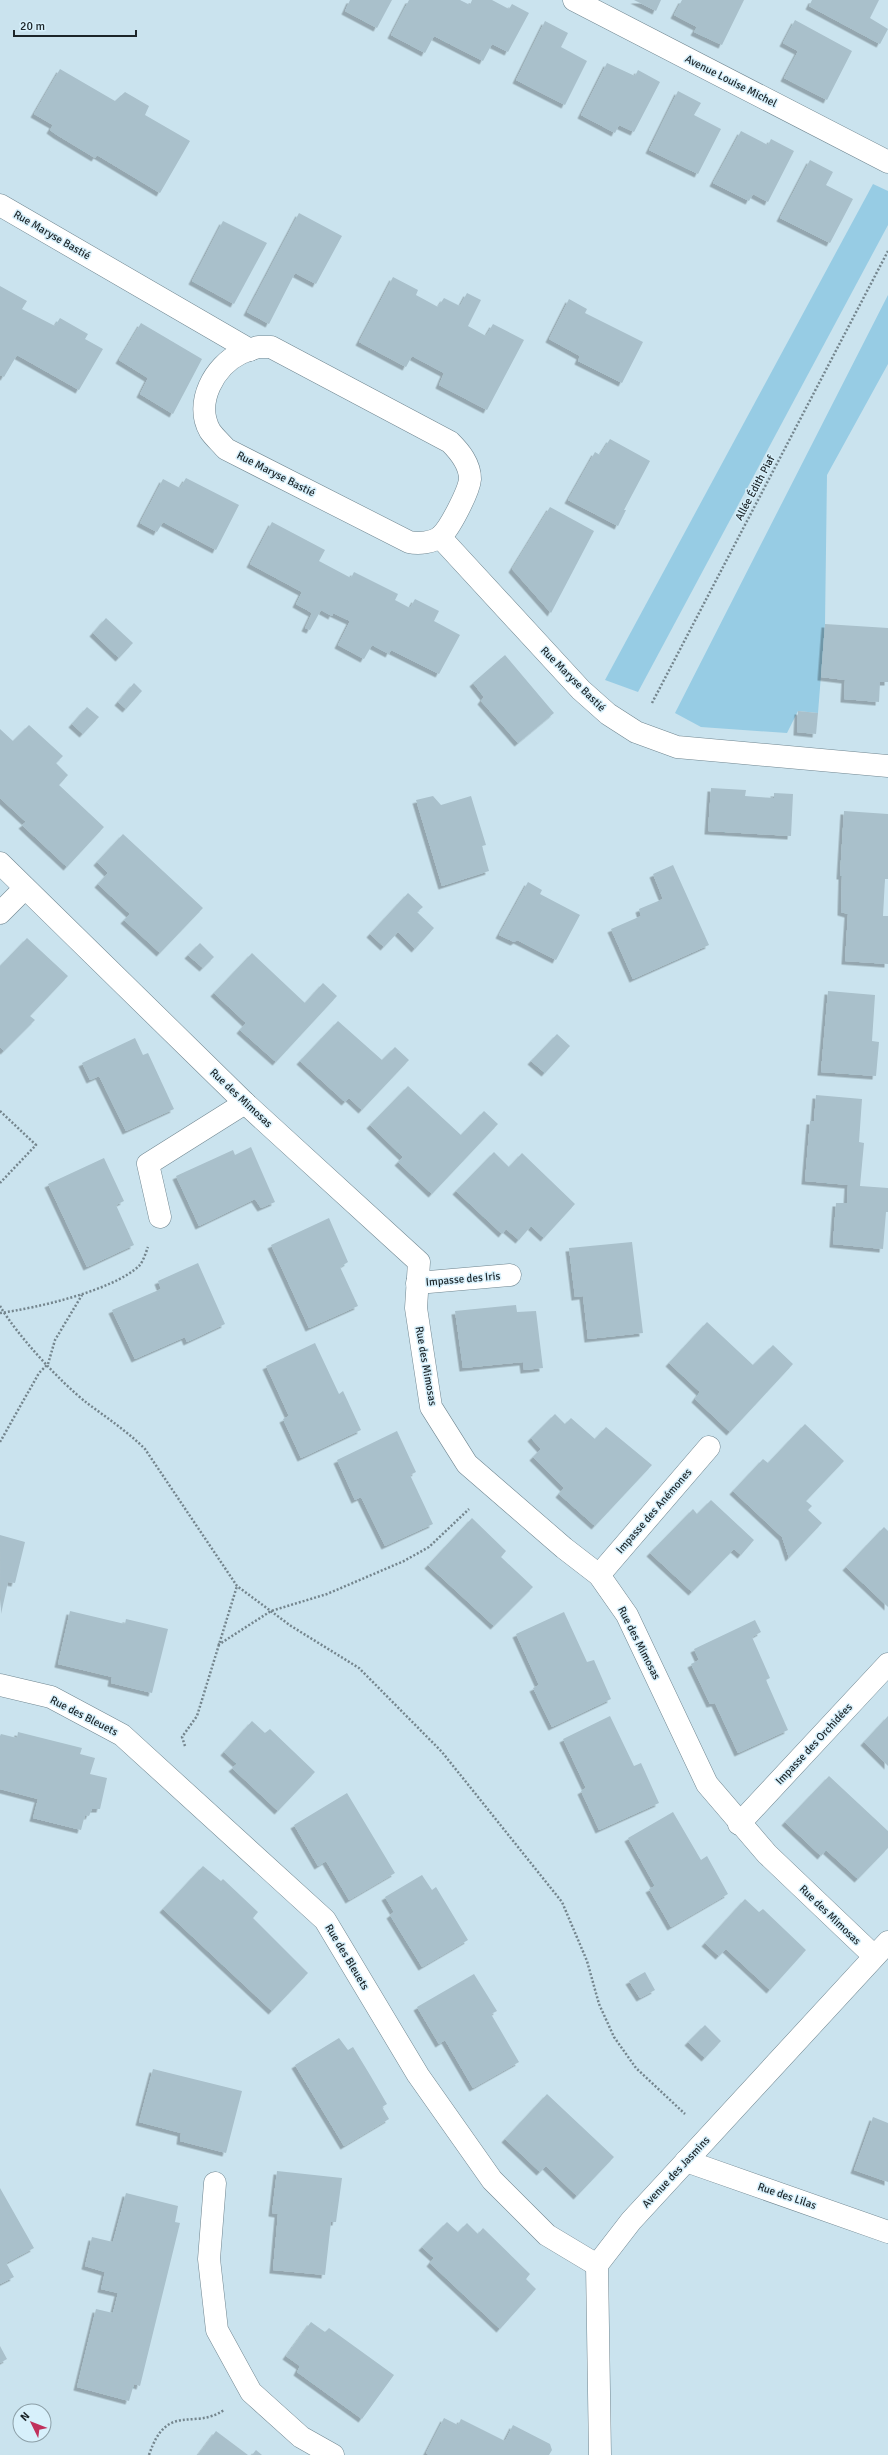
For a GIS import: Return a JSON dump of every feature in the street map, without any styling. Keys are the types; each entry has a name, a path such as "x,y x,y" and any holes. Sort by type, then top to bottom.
{"street":[{"name":"Avenue Louise Michel","path":"574,0 888,162"},
{"name":"Rue Maryse Bastié","path":"0,205 250,350"},
{"name":"Rue Maryse Bastié","path":"258,347 271,347 450,442 461,453 467,464 470,479 454,516 440,537 418,544 409,542 226,449 210,431 205,420 204,402 208,388 222,367 240,354 258,347"},
{"name":"Rue Maryse Bastié","path":"440,537 581,690 608,714 636,732 677,747 888,766"},
{"name":"Rue des Mimosas","path":"0,863 245,1103 419,1262 416,1308 431,1407 468,1464 564,1548 599,1575 627,1615 707,1784 739,1824 766,1854 881,1949"},
{"path":"0,914 25,888"},
{"path":"160,1217 148,1164 245,1103"},
{"name":"Impasse des Iris","path":"417,1283 510,1275"},
{"name":"Impasse des Anémones","path":"599,1575 709,1447"},
{"name":"Impasse des Orchidées","path":"739,1824 888,1664"},
{"name":"Rue des Bleuets","path":"0,1685 51,1697 122,1735 325,1920 418,2075 492,2180 547,2235 597,2265"},
{"name":"Avenue des Jasmins","path":"597,2265 631,2221 881,1949"},
{"name":"Rue des Lilas","path":"686,2160 888,2232"},
{"path":"214,2183 209,2259 217,2330 250,2392 301,2437 333,2455"},
{"path":"597,2265 600,2455"}],"path":[{"name":"Allée Édith Piaf","path":"636,732 888,251"},
{"path":"0,1111 36,1145 0,1183"},
{"path":"0,1313 83,1294 106,1286 140,1265 160,1217"},
{"path":"0,1442 39,1373 48,1364 55,1340 83,1294"},
{"path":"0,1306 48,1364 86,1402 126,1430 145,1448 237,1586 271,1611 360,1668 442,1752 562,1902 587,1961 599,2004 614,2038 636,2068 710,2135"},
{"path":"218,1645 271,1611 327,1594 404,1561 429,1547 494,1487"},
{"path":"165,1775 186,1750 182,1737 197,1716 237,1586"},
{"path":"149,2455 155,2439 174,2420 216,2415 250,2392"}],"shaded area":[{"path":"873,184 888,191 888,225 638,692 605,680"},
{"path":"888,295 888,364 827,475 825,624 818,713 798,711 787,733 701,727 675,713"}],"building":[{"path":"350,0 392,0 377,28 345,11"},
{"path":"409,0 460,0 470,5 472,0 492,0 509,9 512,4 529,13 508,52 492,44 483,61 434,36 425,53 391,35"},
{"path":"634,0 661,0 656,11"},
{"path":"682,0 744,0 722,45 694,32 697,27 674,15"},
{"path":"812,0 879,0 870,18 888,29 880,44 809,6"},
{"path":"795,20 852,51 827,100 784,78 798,51 783,43"},
{"path":"545,21 568,33 561,47 587,61 565,105 516,80"},
{"path":"607,63 635,76 638,70 660,82 634,132 619,125 615,133 581,115"},
{"path":"60,69 115,101 125,92 149,106 145,115 190,141 160,193 97,155 95,158 57,135 50,130 53,125 34,114"},
{"path":"678,91 701,103 694,115 721,129 698,174 649,150"},
{"path":"741,131 768,145 771,139 794,151 768,202 753,194 749,201 713,183"},
{"path":"810,160 833,172 826,185 853,199 830,243 780,218"},
{"path":"299,213 342,236 316,284 295,273 269,324 247,312"},
{"path":"223,221 267,243 234,304 192,281"},
{"path":"393,277 418,290 416,295 438,307 444,298 460,306 467,293 481,300 468,326 486,336 493,324 524,340 487,410 439,385 444,373 412,356 406,367 359,342"},
{"path":"0,286 27,301 22,309 55,326 60,318 88,334 85,339 103,349 79,390 17,355 4,377 0,375"},
{"path":"569,299 587,309 585,313 643,342 622,383 578,361 580,356 549,339"},
{"path":"141,323 202,359 173,414 140,394 148,378 119,360"},
{"path":"610,439 650,461 624,510 626,510 618,526 568,500 595,452 600,455"},
{"path":"186,478 239,505 216,550 163,522 157,532 140,523 163,479 180,488"},
{"path":"550,507 594,531 551,613 512,569"},
{"path":"272,522 325,550 319,561 351,578 354,572 398,594 395,600 410,608 415,599 439,611 434,621 460,635 439,674 391,650 389,654 372,645 364,659 338,645 350,621 333,613 332,616 321,610 310,630 305,628 312,613 296,604 302,592 250,564"},
{"path":"106,618 133,643 119,658 93,633"},
{"path":"825,624 888,628 888,682 880,682 879,702 844,699 845,680 821,677"},
{"path":"505,655 554,713 518,743 481,701 484,697 473,683"},
{"path":"134,683 142,691 126,709 118,702"},
{"path":"87,707 99,717 83,734 72,724"},
{"path":"798,711 818,713 816,734 797,732"},
{"path":"29,725 63,756 56,763 68,775 59,785 104,827 67,867 22,825 26,822 0,798 0,729 13,741"},
{"path":"711,788 746,790 745,796 774,798 774,793 793,794 791,836 708,831"},
{"path":"433,796 441,805 471,796 486,845 482,846 489,871 442,886 416,800"},
{"path":"844,811 888,814 888,879 885,879 883,916 888,916 888,964 845,961 848,914 841,912 842,876 840,876"},
{"path":"123,834 203,908 160,953 124,920 130,914 98,884 108,873 97,862"},
{"path":"673,865 709,945 633,979 611,929 641,916 639,909 663,899 653,874"},
{"path":"528,882 542,890 540,894 580,915 556,960 517,940 514,942 499,935"},
{"path":"408,893 423,907 417,912 434,928 415,949 398,932 384,947 370,934"},
{"path":"27,938 68,976 30,1016 35,1020 4,1051 0,1047 0,966"},
{"path":"200,943 214,957 203,968 188,955"},
{"path":"252,953 305,1003 323,983 337,996 276,1062 240,1030 246,1023 214,993"},
{"path":"828,991 875,995 872,1041 879,1042 876,1076 821,1072"},
{"path":"338,1021 382,1060 395,1047 409,1060 362,1110 349,1098 345,1102 300,1061"},
{"path":"557,1034 570,1046 545,1073 531,1061"},
{"path":"135,1038 143,1055 148,1053 174,1109 126,1131 99,1076 90,1080 82,1063"},
{"path":"408,1086 461,1135 484,1111 498,1124 432,1194 398,1162 403,1157 370,1125"},
{"path":"816,1095 862,1099 859,1142 864,1143 860,1186 888,1188 888,1212 886,1212 883,1249 833,1244 836,1203 847,1203 848,1185 805,1181 810,1121 814,1121"},
{"path":"251,1147 275,1202 261,1208 255,1199 199,1226 176,1176 233,1150 235,1155"},
{"path":"494,1152 509,1167 522,1153 575,1204 544,1238 531,1226 519,1240 506,1229 502,1234 456,1191"},
{"path":"104,1158 124,1201 116,1205 134,1245 87,1267 48,1184"},
{"path":"329,1218 348,1262 340,1267 358,1306 309,1328 271,1245"},
{"path":"632,1242 643,1333 588,1339 583,1296 575,1297 569,1248"},
{"path":"198,1263 225,1324 187,1342 185,1337 135,1359 112,1310 161,1289 158,1281"},
{"path":"516,1305 517,1312 536,1311 543,1368 524,1370 523,1362 463,1368 455,1311"},
{"path":"707,1322 753,1365 773,1345 793,1364 730,1432 695,1399 700,1392 669,1363"},
{"path":"315,1343 339,1394 343,1391 361,1430 301,1458 283,1419 289,1416 266,1366"},
{"path":"555,1414 565,1424 571,1418 595,1439 606,1427 652,1465 595,1526 559,1494 564,1488 533,1457 541,1449 531,1438"},
{"path":"805,1424 844,1461 806,1501 812,1506 808,1510 822,1523 789,1558 782,1537 733,1491 763,1459 768,1463"},
{"path":"397,1431 416,1472 410,1475 433,1524 385,1546 361,1497 355,1500 337,1460"},
{"path":"711,1500 754,1540 741,1555 734,1549 692,1592 650,1553 693,1509 697,1514"},
{"path":"472,1518 506,1551 501,1557 533,1587 494,1626 428,1565"},
{"path":"884,1527 888,1531 888,1607 846,1567"},
{"path":"0,1535 25,1542 15,1583 8,1582 1,1614"},
{"path":"70,1611 125,1624 126,1619 168,1629 152,1693 111,1683 112,1677 58,1664"},
{"path":"564,1612 587,1662 594,1660 611,1699 552,1727 533,1688 539,1685 516,1634"},
{"path":"755,1620 761,1632 752,1637 770,1678 766,1680 788,1730 738,1753 715,1703 710,1704 691,1664 699,1660 694,1649"},
{"path":"610,1716 634,1766 641,1763 659,1803 599,1830 581,1791 586,1788 563,1739"},
{"path":"888,1716 888,1766 864,1742"},
{"path":"252,1721 265,1733 270,1729 315,1772 278,1811 232,1768 237,1764 224,1752"},
{"path":"18,1732 82,1748 80,1754 95,1758 90,1774 107,1778 100,1809 92,1809 89,1816 85,1815 81,1830 33,1818 38,1799 0,1789 0,1736 1,1734 17,1738"},
{"path":"829,1776 888,1831 888,1848 858,1879 826,1850 821,1856 785,1822"},
{"path":"347,1793 395,1873 349,1900 326,1861 318,1866 294,1825"},
{"path":"673,1812 701,1860 707,1856 728,1894 671,1927 649,1889 655,1886 628,1838"},
{"path":"203,1866 221,1881 223,1879 258,1912 253,1918 308,1973 272,2011 163,1909"},
{"path":"422,1875 432,1890 436,1887 468,1940 422,1967 390,1915 394,1912 385,1897"},
{"path":"745,1899 759,1912 763,1909 806,1950 770,1990 726,1949 719,1956 705,1943"},
{"path":"645,1972 655,1990 640,1998 629,1981"},
{"path":"474,1974 497,2011 491,2014 519,2062 473,2088 445,2040 439,2044 417,2007"},
{"path":"705,2025 721,2041 705,2058 688,2042"},
{"path":"339,2038 348,2050 353,2047 387,2104 382,2107 389,2119 344,2146 295,2065"},
{"path":"153,2069 242,2091 226,2153 180,2141 181,2133 139,2122"},
{"path":"547,2094 614,2157 577,2196 546,2166 540,2172 505,2139"},
{"path":"873,2117 888,2123 888,2182 854,2170"},
{"path":"277,2171 342,2178 336,2222 331,2222 325,2275 273,2270 278,2214 272,2213"},
{"path":"0,2188 34,2248 6,2263 14,2277 0,2284"},
{"path":"126,2193 178,2206 175,2222 180,2223 140,2386 134,2384 129,2401 77,2387 96,2309 113,2313 118,2293 101,2289 105,2272 85,2266 92,2237 113,2242"},
{"path":"447,2222 458,2232 467,2223 478,2234 483,2228 530,2274 526,2279 536,2289 500,2329 430,2263 434,2258 422,2247"},
{"path":"311,2322 325,2332 329,2328 394,2375 362,2419 297,2372 300,2366 286,2356"},
{"path":"0,2346 7,2359 0,2363"},
{"path":"444,2418 458,2425 461,2419 505,2441 513,2425 550,2444 552,2450 549,2455 429,2455 426,2453"},
{"path":"216,2431 248,2455 198,2455"},
{"path":"256,2450 262,2455 252,2455"}]}
